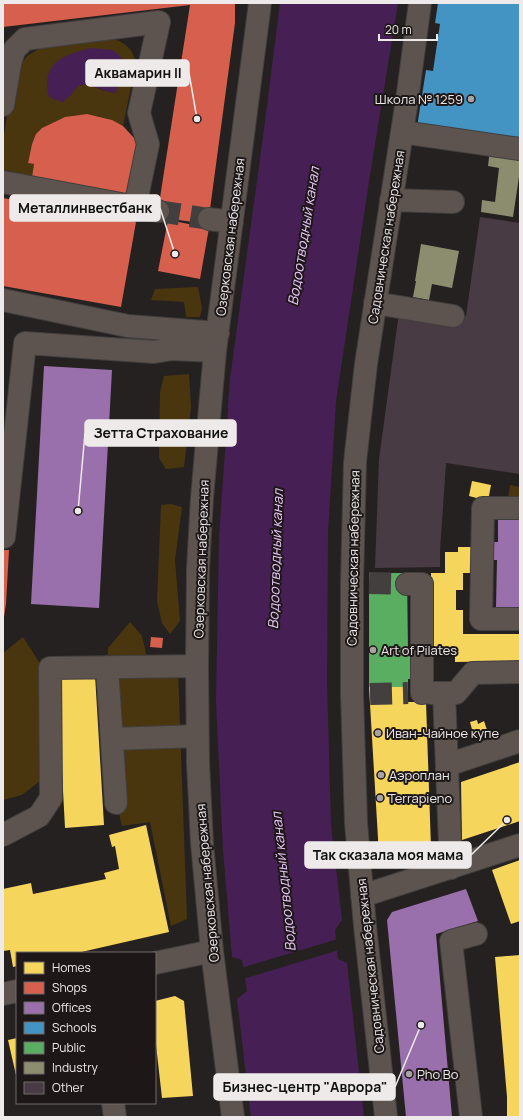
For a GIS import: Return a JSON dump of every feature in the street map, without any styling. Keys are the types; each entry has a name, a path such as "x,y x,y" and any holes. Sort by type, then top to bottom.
{"street":[{"name":"Озерковская набережная","path":"232,1117 212,951 202,842 198,763 198,569 202,498 216,342 260,3"},
{"name":"Садовническая набережная","path":"386,1117 365,926 356,823 361,694 360,583 355,462 366,364 392,200 420,3"},
{"path":"3,105 14,50 25,39 158,22 139,113 148,144 135,206"},
{"path":"402,132 520,149"},
{"path":"3,182 158,211"},
{"path":"392,200 453,202"},
{"path":"208,218 232,222"},
{"path":"3,300 128,326 216,342"},
{"path":"375,303 453,316"},
{"path":"4,537 25,343 154,352 216,342"},
{"path":"520,508 483,508 481,619 520,619"},
{"path":"407,584 422,584 415,693 456,693 473,673 520,672"},
{"path":"3,835 39,816 51,798 50,668 197,666"},
{"path":"107,667 116,803"},
{"path":"444,693 451,868"},
{"path":"112,739 198,736"},
{"path":"447,765 520,741"},
{"path":"362,896 520,845"},
{"path":"471,1117 451,941 476,934"},
{"path":"156,963 212,951"},
{"path":"3,994 16,991"},
{"path":"113,1104 115,1117"}],"shaded area":[{"path":"111,38 120,41 127,46 133,53 136,63 123,126 105,118 79,115 61,119 46,126 40,130 33,140 28,163 34,164 32,177 3,170 3,142 11,88 19,67 27,56 47,45","holes":["124,67 123,76 115,93 87,84 78,86"]},
{"path":"198,287 202,308 200,317 186,317 184,302 151,300 155,289"},
{"path":"189,374 191,407 184,467 166,469 159,458 160,392 164,376"},
{"path":"510,485 520,487 520,501 508,499"},
{"path":"171,504 182,507 175,560 180,621 170,634 162,623 157,601 161,505"},
{"path":"130,622 142,636 147,658 178,670 187,919 171,926 150,822 122,826 104,752 108,648"},
{"path":"23,637 46,673 45,777 22,795 3,800 3,653"}],"water":[{"name":"Водоотводный канал","path":"280,3 398,3 369,181 336,401 328,532 327,683 331,825 342,920 335,930 338,959 347,963 364,1117 251,1117 237,999 247,991 242,960 232,957 223,850 216,702 219,537 230,379"},
{"path":"92,48 113,50 122,58 124,67 123,76 115,93 87,84 78,86 63,102 49,97 47,85 48,75 57,62 73,53"}],"pier":[{"path":"338,939 339,950 243,979 241,968"}],"building: Homes":[{"path":"472,481 491,485 488,501 469,496"},
{"path":"458,547 474,547 473,573 463,573 463,590 456,590 456,610 463,610 463,634 520,634 520,661 455,662 455,649 431,650 431,573 445,573 445,552 458,552"},
{"path":"95,675 104,825 65,828 57,677"},
{"path":"369,687 408,687 408,702 426,702 431,848 387,861 379,855"},
{"path":"477,720 478,724 484,721 488,733 474,737 470,722"},
{"path":"520,762 520,821 462,840 461,782"},
{"path":"146,825 169,932 81,952 16,952 16,966 13,967 10,950 3,951 3,889 31,883 33,894 106,879 104,873 119,869 115,846 112,847 109,835"},
{"path":"520,860 520,921 511,924 492,870"},
{"path":"520,955 520,1117 507,1117 507,1097 495,957"},
{"path":"175,996 184,1001 193,1096 162,1098 156,1045 156,1001"},
{"path":"16,1038 16,1075 8,1040"}],"building: Shops":[{"path":"3,3 235,3 235,23 208,224 157,217 190,5 3,27"},
{"path":"87,114 112,120 123,126 135,139 139,156 128,194 32,177 34,164 28,163 36,134 42,128 65,117"},
{"path":"3,198 136,222 121,307 3,286"},
{"path":"168,220 209,228 200,279 158,271"},
{"path":"3,550 9,550 4,617"},
{"path":"151,637 163,638 162,648 150,647"}],"building: Offices":[{"path":"44,366 112,370 99,608 31,604"},
{"path":"498,518 520,519 520,608 496,607 497,560 490,560 490,542 498,542"},
{"path":"466,889 478,921 436,934 452,1117 406,1117 387,920 392,912"}],"building: Schools":[{"name":"Школа № 1259","path":"438,3 520,3 520,142 417,127 426,70 433,71 440,24 435,23"}],"building: Public":[{"path":"369,573 407,573 408,652 410,652 410,679 408,679 408,687 369,687"}],"building: Industry":[{"path":"490,149 520,154 520,170 513,217 481,212 482,200 495,202 499,168 488,166"},
{"path":"421,244 459,251 452,288 432,284 429,300 413,297"}],"building: Other":[{"path":"480,217 520,223 520,474 446,463 440,567 375,568 379,459 400,305 466,316"}],"tunnel":[{"path":"158,211 209,219"},
{"path":"369,583 407,584"},
{"path":"370,694 408,693"}],"place":[{"name":"Школа № 1259","path":"471,99"},
{"name":"Аквамарин II","path":"197,119"},
{"name":"Металлинвестбанк","path":"175,254"},
{"name":"Зетта Страхование","path":"78,511"},
{"name":"Art of Pilates","path":"373,650"},
{"name":"Иван-Чайное купе","path":"378,733"},
{"name":"Аэроплан","path":"381,775"},
{"name":"Terrapieno","path":"380,798"},
{"name":"Так сказала моя мама","path":"507,820"},
{"name":"Бизнес-центр \"Аврора\"","path":"421,1025"},
{"name":"Pho Bo","path":"409,1074"}]}
